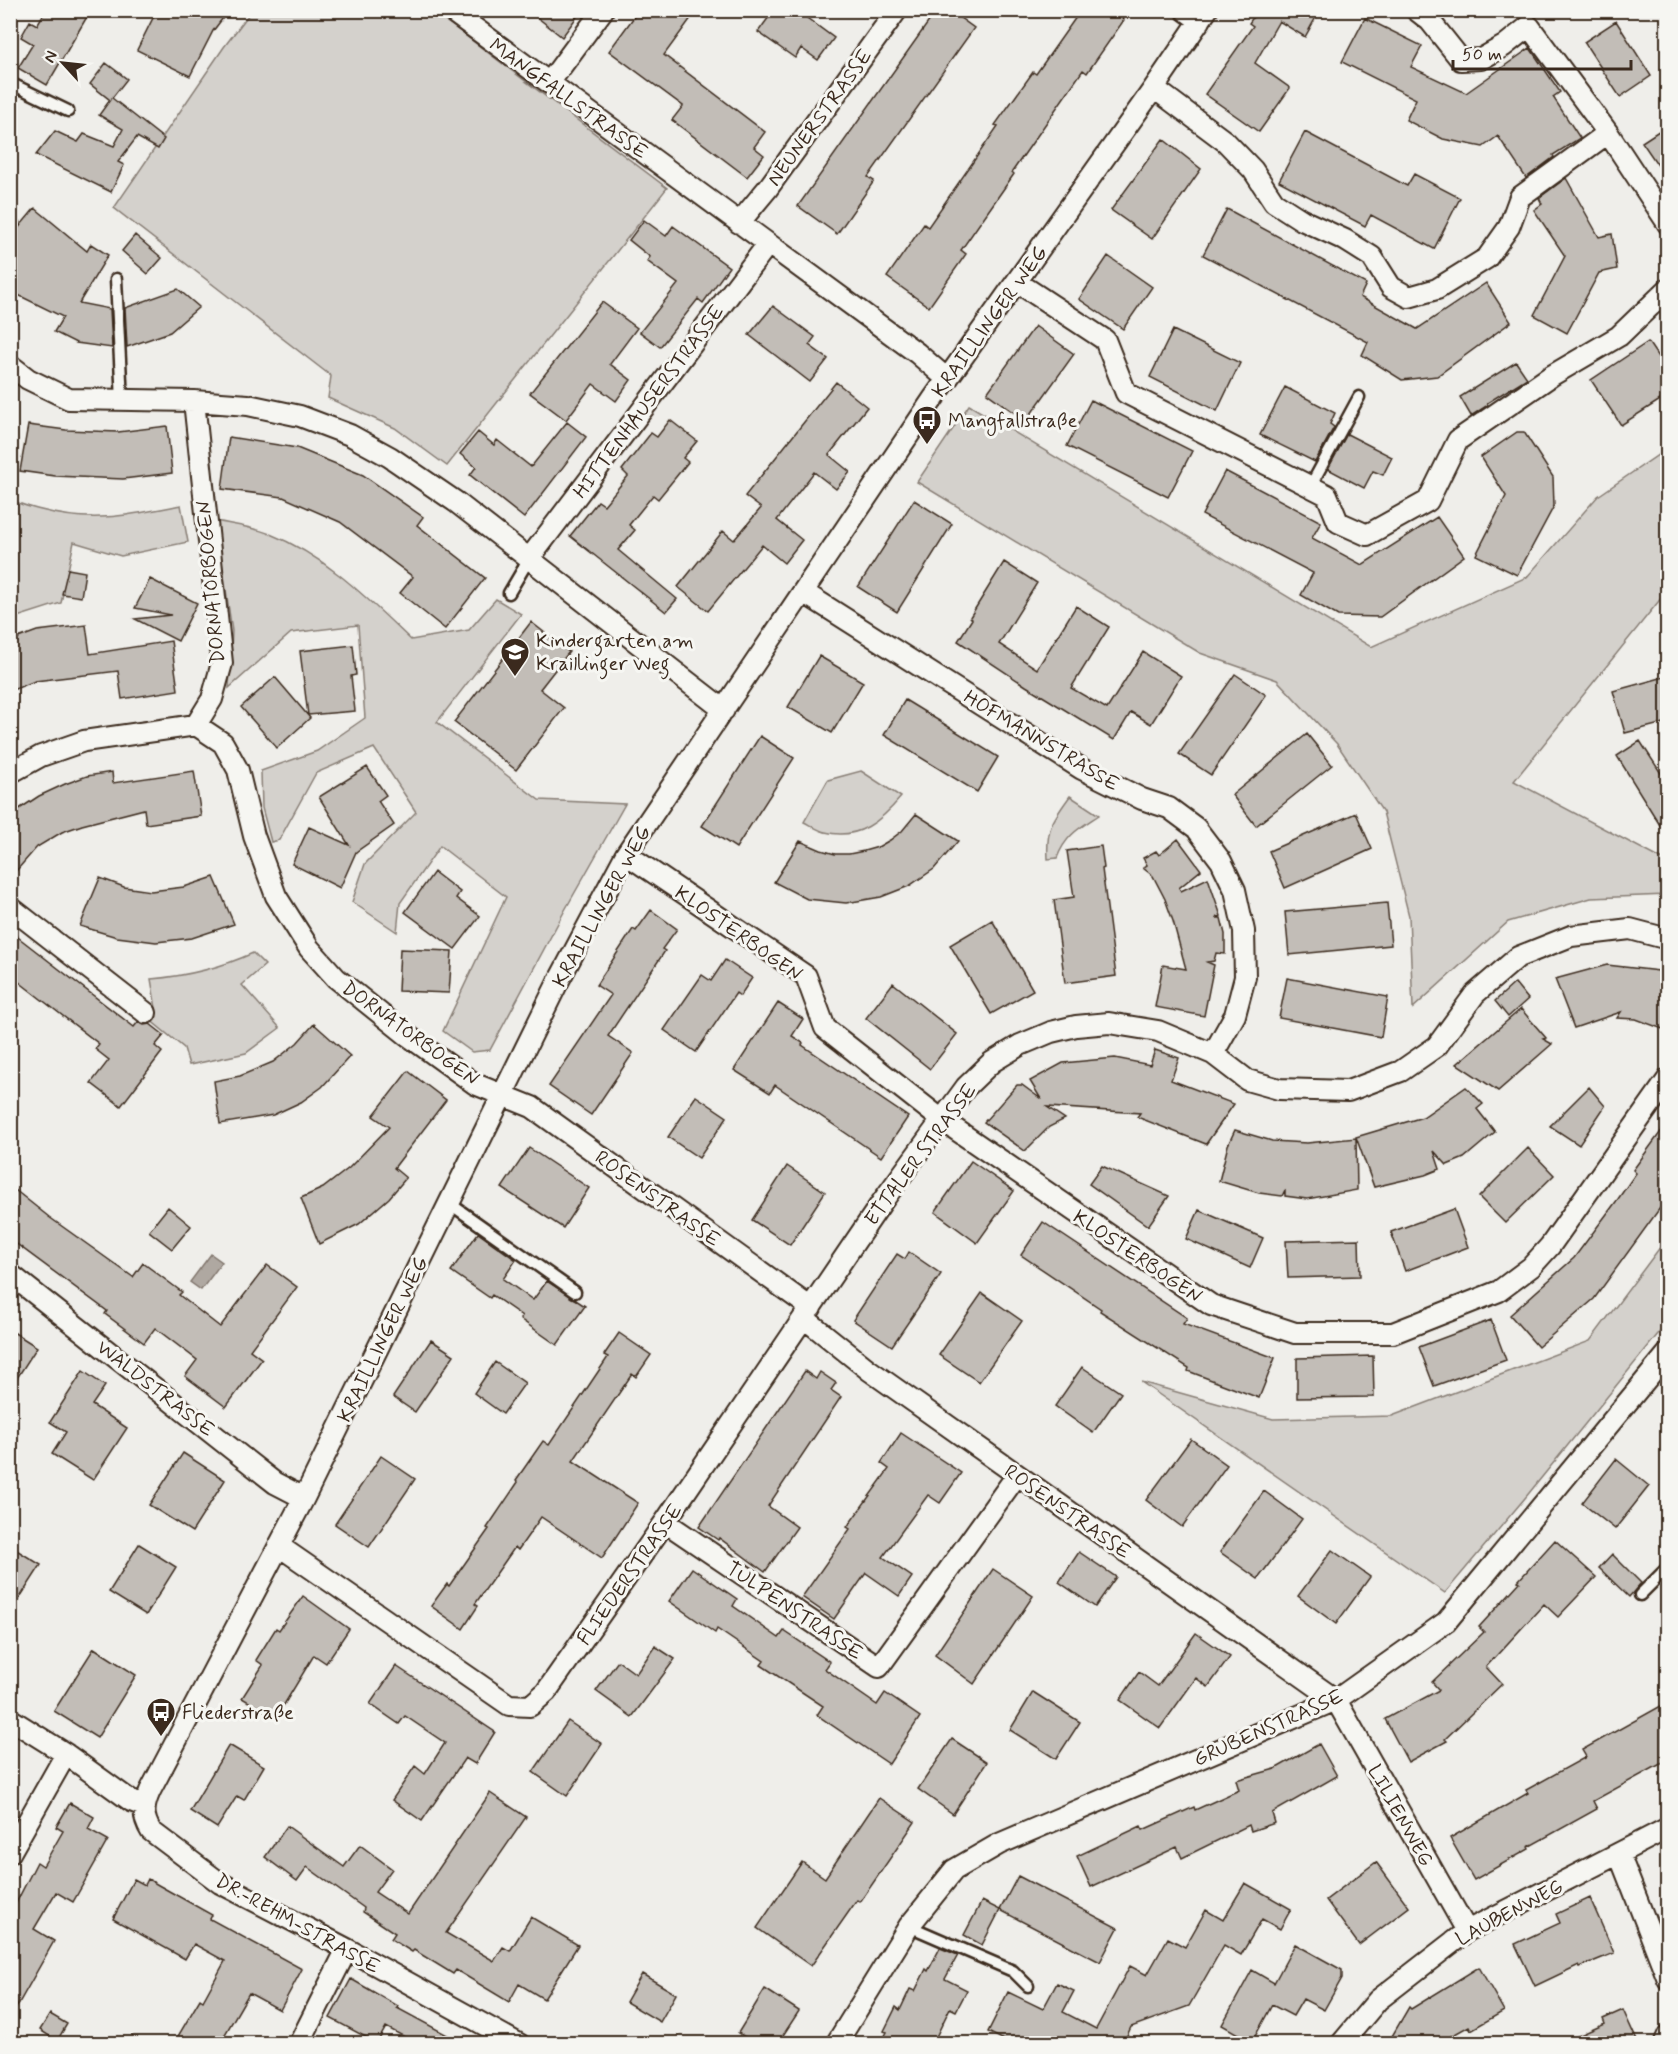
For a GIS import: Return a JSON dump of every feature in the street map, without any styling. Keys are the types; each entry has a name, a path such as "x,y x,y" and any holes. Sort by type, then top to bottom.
{"street":[{"name":"MANGFALLSTRASSE","path":"450,10 917,353 947,379"},
{"path":"549,83 603,10"},
{"name":"NEUNERSTRASSE","path":"739,223 768,188 897,10"},
{"path":"1416,10 1430,21 1461,60 1481,58 1504,46 1528,26 1608,133 1668,224"},
{"name":"KRAILLINGER WEG","path":"144,1806 304,1498 558,981 626,854 947,379 1154,88 1197,14"},
{"path":"1154,88 1226,142 1253,170 1274,202 1302,220 1345,240 1372,257 1391,287 1409,297 1437,289 1487,258 1509,227 1520,196 1608,133"},
{"name":"HITTENHAUSERSTRASSE","path":"529,559 768,244"},
{"path":"1017,282 1105,340 1126,393 1327,495 1338,522 1367,535 1428,501 1458,440 1551,376 1619,336 1668,289"},
{"path":"10,365 28,379 69,399 194,401 248,405 300,416 350,435 390,457 456,502 724,710"},
{"name":"DORNATORBOGEN","path":"194,401 208,549 222,663 212,699 196,724 223,743 238,770 255,836 276,896 309,948 336,978 407,1035 475,1084 502,1096"},
{"name":"HOFMANNSTRASSE","path":"803,592 1082,769 1142,799 1169,808 1196,828 1221,861 1235,890 1244,931 1245,977 1235,1015 1213,1054"},
{"path":"10,773 41,756 84,741 196,724"},
{"name":"KLOSTERBOGEN","path":"626,854 806,976 825,1028 942,1120 1211,1305 1295,1333 1392,1333 1499,1291 1531,1267 1550,1246 1668,1079"},
{"path":"10,906 146,1013"},
{"name":"ETTALER STRASSE","path":"807,1313 882,1202 966,1087 992,1062 1020,1045 1051,1032 1109,1023 1158,1030 1213,1054 1247,1080 1280,1089 1348,1090 1401,1071 1437,1046 1475,994 1518,957 1571,936 1630,929 1668,939"},
{"name":"ROSENSTRASSE","path":"502,1096 531,1107 807,1313 870,1370 1336,1700"},
{"name":"WALDSTRASSE","path":"10,1274 275,1483 304,1498"},
{"name":"FLIEDERSTRASSE","path":"279,1546 509,1705 530,1706 546,1692 807,1313"},
{"name":"GRUBENSTRASSE","path":"836,2043 909,1926 954,1870 999,1844 1336,1700 1446,1622 1668,1353"},
{"name":"TULPENSTRASSE","path":"665,1522 879,1667 1017,1475"},
{"name":"LILIENWEG","path":"1336,1700 1467,1931"},
{"path":"10,1719 66,1754 131,1801 144,1806"},
{"path":"10,1853 66,1754"},
{"name":"DR.-REHM-STRASSE","path":"144,1806 144,1819 151,1831 220,1883 519,2043"},
{"name":"LAUBENWEG","path":"1341,2043 1378,2000 1467,1931 1668,1828"},
{"path":"1619,1854 1668,1979"},
{"path":"299,2043 347,1949"},
{"path":"1664,2043 1668,2035"}],"lane":[{"path":"10,83 68,111"},
{"path":"116,279 122,401"},
{"path":"1310,487 1359,397"},
{"path":"509,593 529,559"},
{"path":"449,1203 575,1292"},
{"path":"1640,1595 1668,1567"},
{"path":"909,1926 1013,1971 1028,1986"}],"shaded area":[{"path":"252,10 433,11 667,188 447,466 395,428 328,398 331,376 114,208 224,47"},
{"path":"969,405 1371,647 1527,577 1598,496 1667,451 1667,591 1514,781 1667,862 1667,895 1591,898 1508,922 1413,1008 1409,916 1383,812 1337,744 1277,680 1200,653 917,482"},
{"path":"10,499 25,506 78,517 128,515 181,505 188,542 121,556 74,542 61,603 11,619"},
{"path":"216,521 264,532 310,554 345,580 411,640 469,630 496,599 521,614 437,722 539,800 625,804 490,1050 472,1052 443,1031 506,897 440,846 400,903 397,932 352,902 365,864 416,812 374,748 316,773 279,840 271,842 262,808 261,771 317,751 365,718 358,625 291,633 229,688 232,631"},
{"path":"861,771 901,797 886,813 859,831 848,834 825,832 804,822 828,780"},
{"path":"1070,796 1099,815 1069,838 1057,858 1048,859 1051,825"},
{"path":"253,953 265,965 242,985 280,1028 246,1053 189,1065 184,1048 149,1019 156,1008 151,979 203,970"},
{"path":"1667,1238 1667,1323 1445,1593 1141,1382 1273,1419 1392,1416 1590,1341"},
{"path":"211,1254 222,1262 201,1290 190,1282"}],"building":[{"path":"46,10 91,10 47,85 18,68 33,44 21,37 30,21 37,25"},
{"path":"157,10 229,10 213,31 190,76 137,50"},
{"path":"528,10 582,10 562,37"},
{"path":"639,10 697,10 664,55 765,132 754,147 764,155 747,177 672,120 683,106 609,51"},
{"path":"774,10 796,10 834,38 818,60 801,48 795,58 758,32"},
{"path":"937,10 949,10 974,28 868,177 874,181 837,234 798,206"},
{"path":"1081,10 1110,10 1124,20 1087,73 1083,70 1012,172 1014,174 961,250 966,254 929,307 887,277 924,224 928,227 998,126 995,125 1033,72 1036,74"},
{"path":"1258,10 1320,10 1305,37 1279,21 1255,63 1290,88 1259,132 1205,94 1253,26 1249,23"},
{"path":"1365,18 1422,46 1411,67 1466,93 1530,48 1560,92 1553,97 1580,138 1553,155 1554,157 1526,178 1498,136 1483,147 1443,139 1406,120 1416,99 1342,62"},
{"path":"1616,21 1651,76 1620,97 1584,42"},
{"path":"106,63 127,79 112,98 164,139 158,149 137,137 118,162 124,165 111,192 36,155 55,131 78,142 84,134 114,146 123,129 99,115 110,100 90,84"},
{"path":"1668,125 1668,180 1642,142"},
{"path":"1305,132 1407,186 1414,174 1460,198 1434,249 1371,215 1365,226 1279,181"},
{"path":"1163,139 1201,169 1152,239 1111,210"},
{"path":"1566,178 1599,237 1612,234 1617,269 1599,273 1567,333 1534,315 1565,256 1534,210 1542,204 1539,198"},
{"path":"35,208 87,251 91,244 108,255 79,303 110,309 112,348 76,343 54,332 63,317 10,291 10,238"},
{"path":"1227,209 1366,284 1360,297 1417,329 1486,283 1511,322 1437,376 1402,380 1362,355 1368,342 1203,255"},
{"path":"644,220 666,236 673,226 729,267 703,303 698,299 660,347 640,332 678,284 647,261 650,257 629,240"},
{"path":"135,235 162,258 148,274 122,251"},
{"path":"1108,256 1152,287 1123,329 1079,299"},
{"path":"178,289 199,307 170,332 127,347 125,308"},
{"path":"602,302 637,328 610,364 631,380 616,401 593,384 566,420 530,393"},
{"path":"773,306 815,337 809,345 828,359 810,382 749,335"},
{"path":"1035,326 1074,354 1026,421 987,393"},
{"path":"1173,330 1240,363 1217,411 1150,377"},
{"path":"1648,342 1658,357 1668,351 1668,395 1621,425 1591,380"},
{"path":"1516,362 1527,378 1471,416 1460,397"},
{"path":"836,382 867,407 829,455 850,472 836,489 814,472 777,520 802,540 784,563 762,545 708,611 678,587 723,531 734,540 761,508 745,496"},
{"path":"1285,387 1335,413 1330,424 1334,427 1315,462 1260,435"},
{"path":"1091,400 1192,451 1168,497 1067,446"},
{"path":"670,420 697,441 683,458 688,462 658,499 653,495 629,525 635,530 618,550 677,599 666,612 570,536 598,501 604,505 628,476 622,470 651,433 657,437"},
{"path":"567,422 586,437 524,518 470,475 476,467 460,454 478,432 494,445 497,440 531,467"},
{"path":"28,425 66,430 118,432 167,426 172,473 123,479 55,476 20,471"},
{"path":"1517,432 1524,432 1553,477 1554,506 1517,575 1476,555 1506,496 1481,457"},
{"path":"1347,434 1392,457 1383,475 1373,471 1364,488 1328,469"},
{"path":"229,437 297,448 363,475 423,517 417,525 485,578 445,629 400,593 413,577 340,522 283,497 222,489"},
{"path":"1225,471 1321,522 1312,538 1362,565 1437,517 1464,556 1380,617 1338,616 1301,595 1313,573 1202,515"},
{"path":"914,500 952,524 897,612 858,587"},
{"path":"1004,562 1037,583 999,644 1037,669 1076,606 1109,627 1071,688 1107,709 1143,652 1181,676 1151,724 1131,712 1114,740 958,641"},
{"path":"68,569 85,572 81,597 62,594"},
{"path":"150,579 197,603 178,641 135,619 171,615 135,608"},
{"path":"531,622 569,652 540,689 564,708 516,770 454,722"},
{"path":"86,625 90,654 171,641 178,690 122,699 118,671 35,681 10,691 10,641 37,631"},
{"path":"353,645 356,675 351,676 355,711 308,715 300,651"},
{"path":"819,656 863,682 832,733 788,707"},
{"path":"1235,674 1266,695 1211,775 1179,754"},
{"path":"1668,676 1668,722 1625,733 1613,691"},
{"path":"275,677 310,718 277,748 241,707"},
{"path":"905,700 998,757 977,792 884,735"},
{"path":"1307,734 1332,765 1256,826 1232,795"},
{"path":"760,736 794,758 736,848 702,826"},
{"path":"1640,741 1668,784 1668,838 1617,756"},
{"path":"367,767 386,795 378,801 394,825 356,852 340,888 292,864 309,827 349,845 319,797"},
{"path":"194,771 201,816 146,824 144,809 82,825 62,832 37,847 10,878 10,815 39,796 87,776 112,772 113,783"},
{"path":"1356,813 1372,849 1285,888 1269,851"},
{"path":"916,814 958,841 934,869 909,886 881,897 846,903 807,899 774,882 800,841 835,854 864,851 890,840 902,831"},
{"path":"1178,839 1201,870 1179,888 1181,891 1208,878 1221,916 1216,918 1221,918 1225,934 1225,954 1216,953 1214,961 1207,962 1214,965 1204,1016 1155,1007 1163,965 1186,969 1165,899 1153,876 1143,868 1147,865 1143,858 1156,851 1159,855"},
{"path":"1101,846 1116,976 1065,983 1054,900 1074,897 1067,851"},
{"path":"434,872 460,892 456,898 480,916 455,949 405,912"},
{"path":"214,877 234,924 192,938 156,942 117,937 80,926 100,878 124,887 151,891 184,887"},
{"path":"1387,903 1391,945 1289,955 1285,912"},
{"path":"651,910 677,929 662,949 665,951 608,1036 633,1053 591,1115 549,1086 611,995 596,985 633,929 636,931"},
{"path":"992,920 1033,990 991,1014 950,945"},
{"path":"10,931 134,1027 138,1022 144,1025 150,1024 164,1035 155,1046 162,1052 121,1106 91,1083 109,1060 95,1049 99,1044 10,975"},
{"path":"400,949 452,951 449,993 398,991"},
{"path":"725,960 752,978 740,996 736,993 696,1052 664,1030 702,975 711,981"},
{"path":"1607,965 1659,971 1668,976 1668,1031 1636,1019 1617,1018 1621,1012 1574,1028 1555,979"},
{"path":"1287,978 1388,997 1381,1037 1279,1018"},
{"path":"893,983 957,1034 930,1069 866,1018"},
{"path":"1515,983 1528,999 1508,1017 1495,1001"},
{"path":"778,1003 803,1019 792,1036 803,1043 802,1045 908,1117 881,1157 775,1085 770,1093 734,1070"},
{"path":"1521,1009 1546,1038 1543,1039 1552,1044 1498,1091 1457,1064"},
{"path":"314,1024 350,1056 322,1087 301,1102 273,1115 220,1124 214,1081 240,1076 273,1062 297,1043"},
{"path":"1155,1050 1179,1058 1171,1080 1234,1104 1206,1144 1137,1117 1140,1113 1047,1107 1065,1119 1049,1127 1025,1151 984,1122 1017,1085 1022,1085 1041,1099 1030,1081 1063,1063 1115,1058 1150,1065"},
{"path":"408,1071 446,1100 394,1168 406,1178 389,1198 359,1224 319,1244 301,1198 323,1188 349,1168 389,1127 373,1116"},
{"path":"1466,1087 1483,1104 1477,1109 1495,1132 1464,1158 1447,1165 1434,1151 1440,1169 1425,1175 1374,1187 1356,1137 1423,1117"},
{"path":"1589,1087 1605,1106 1579,1145 1550,1126"},
{"path":"696,1096 727,1117 699,1158 668,1137"},
{"path":"1668,1122 1668,1197 1594,1299 1538,1347 1510,1315 1574,1258 1636,1173 1633,1170"},
{"path":"1235,1130 1272,1141 1307,1143 1356,1138 1357,1190 1307,1199 1285,1196 1285,1190 1282,1196 1259,1193 1219,1181 1228,1145"},
{"path":"529,1148 589,1188 563,1228 502,1188"},
{"path":"1528,1148 1554,1175 1505,1223 1479,1197"},
{"path":"971,1161 1014,1191 977,1243 935,1212"},
{"path":"787,1166 825,1192 790,1245 752,1220"},
{"path":"1102,1166 1169,1196 1148,1226 1089,1184"},
{"path":"10,1186 133,1277 143,1263 182,1292 179,1295 220,1327 267,1265 297,1287 250,1350 262,1359 226,1407 185,1376 197,1360 155,1328 144,1343 105,1314 107,1311 10,1239"},
{"path":"168,1207 191,1226 172,1249 149,1231"},
{"path":"1454,1209 1468,1247 1405,1271 1391,1232"},
{"path":"1199,1210 1263,1238 1250,1268 1186,1239"},
{"path":"1043,1222 1187,1318 1183,1324 1275,1358 1259,1398 1188,1371 1189,1368 1100,1311 1101,1309 1021,1255"},
{"path":"478,1233 516,1260 503,1279 533,1300 547,1281 585,1306 557,1345 520,1319 522,1316 492,1295 490,1298 451,1271"},
{"path":"1359,1239 1360,1276 1288,1278 1286,1241"},
{"path":"909,1252 941,1274 892,1346 853,1320 897,1254 905,1259"},
{"path":"982,1293 1022,1321 979,1382 939,1355"},
{"path":"1491,1320 1506,1360 1434,1386 1419,1347"},
{"path":"10,1330 37,1347 10,1389"},
{"path":"619,1333 651,1355 636,1377 632,1374 573,1461 638,1503 602,1558 541,1517 518,1550 515,1547 475,1604 478,1606 463,1629 431,1606 447,1584 449,1586 489,1529 487,1528 518,1482 516,1480 543,1441 549,1445 608,1357 604,1355"},
{"path":"431,1340 454,1355 415,1412 393,1397"},
{"path":"1373,1356 1374,1397 1297,1398 1297,1358"},
{"path":"495,1362 525,1383 503,1414 474,1393"},
{"path":"1082,1367 1121,1393 1093,1433 1055,1406"},
{"path":"83,1371 105,1386 92,1405 127,1428 93,1480 52,1454 66,1432 50,1422"},
{"path":"805,1371 816,1379 820,1372 836,1383 831,1390 841,1397 768,1506 797,1527 765,1572 719,1538 718,1540 699,1527"},
{"path":"901,1433 961,1473 940,1503 928,1495 883,1557 912,1577 899,1596 866,1573 834,1619 802,1597 850,1529 847,1527 889,1469 881,1463"},
{"path":"1191,1439 1227,1465 1182,1527 1146,1500"},
{"path":"183,1453 225,1480 192,1532 149,1505"},
{"path":"381,1456 415,1479 369,1547 335,1524"},
{"path":"1616,1459 1649,1486 1615,1529 1582,1503"},
{"path":"1264,1491 1302,1519 1258,1579 1220,1552"},
{"path":"1555,1540 1596,1577 1558,1617 1544,1604 1486,1667 1502,1684 1445,1739 1447,1741 1408,1762 1385,1719 1439,1690 1432,1682 1484,1632 1479,1627"},
{"path":"139,1544 176,1567 146,1615 109,1592"},
{"path":"10,1546 41,1565 10,1613"},
{"path":"1332,1550 1370,1577 1336,1624 1298,1596"},
{"path":"1079,1552 1116,1577 1095,1607 1059,1582"},
{"path":"1612,1554 1641,1583 1629,1597 1599,1568"},
{"path":"692,1568 737,1599 733,1606 779,1638 784,1631 830,1662 825,1669 877,1705 885,1693 920,1717 889,1764 817,1715 823,1706 761,1665 764,1661 717,1629 715,1633 669,1601"},
{"path":"993,1569 1033,1596 974,1684 935,1655"},
{"path":"303,1596 349,1629 326,1663 314,1655 276,1718 242,1698 263,1665 256,1660 276,1628 279,1630"},
{"path":"1196,1633 1230,1657 1208,1687 1196,1678 1160,1728 1120,1700 1139,1672 1158,1686"},
{"path":"655,1646 675,1659 632,1717 596,1691 618,1661 636,1674"},
{"path":"94,1648 136,1675 97,1738 54,1711"},
{"path":"396,1666 495,1732 475,1764 465,1758 422,1821 392,1800 415,1766 425,1774 445,1743 405,1716 399,1724 370,1704"},
{"path":"1033,1692 1080,1722 1056,1759 1010,1730"},
{"path":"1668,1702 1668,1760 1593,1801 1597,1809 1474,1880 1450,1838 1528,1793 1526,1790 1586,1757 1582,1750"},
{"path":"568,1721 602,1744 567,1796 533,1772"},
{"path":"952,1739 987,1762 953,1814 918,1789"},
{"path":"1319,1744 1337,1776 1272,1813 1275,1823 1251,1831 1249,1825 1182,1858 1177,1847 1091,1887 1077,1856 1141,1826 1143,1830 1239,1790 1236,1780 1275,1769"},
{"path":"229,1745 264,1766 244,1800 237,1796 217,1828 190,1811"},
{"path":"490,1793 526,1817 446,1933 494,1961 503,1947 510,1951 531,1917 578,1945 544,1999 519,1984 509,2002 456,1970 453,1974 391,1939 395,1933 363,1912 364,1908 307,1867 297,1881 265,1857 287,1826 344,1867 360,1845 392,1869 375,1892 408,1914"},
{"path":"879,1798 915,1822 860,1902 857,1900 811,1966 757,1928 802,1862 825,1878"},
{"path":"70,1803 94,1817 88,1829 108,1840 73,1902 56,1892 34,1929 54,1941 10,2019 10,1915 37,1862 43,1866 63,1831 56,1827"},
{"path":"1376,1862 1409,1907 1359,1945 1326,1900"},
{"path":"1018,1876 1118,1928 1100,1962 1000,1910"},
{"path":"134,1879 145,1885 148,1879 212,1915 210,1919 302,1969 280,2010 249,1993 220,2043 174,2043 200,1999 203,2001 225,1961 194,1944 185,1959 113,1919"},
{"path":"1245,1883 1291,1909 1280,1929 1262,1919 1241,1955 1224,1945 1189,2006 1131,2027 1124,2042 1126,2043 1010,2043 988,2032 1008,1992 1043,2009 1057,1983 1074,1991 1063,2012 1096,2029 1130,1966 1147,1975 1168,1938 1185,1947 1206,1910 1223,1920"},
{"path":"1590,1898 1614,1953 1580,1967 1579,1965 1535,1986 1515,1944 1560,1923 1556,1914"},
{"path":"982,1901 1000,1910 982,1945 964,1935"},
{"path":"1295,1944 1342,1970 1342,1978 1324,2010 1303,1999 1293,2016 1272,2005 1252,2042 1222,2025 1252,1970 1274,1983"},
{"path":"940,1948 958,1955 945,1979 967,1990 956,2011 950,2008 933,2043 881,2043 887,2032 884,2031 896,2007 900,2010 910,1989 915,1991"},
{"path":"1479,1967 1504,2011 1471,2030 1469,2026 1439,2043 1388,2043 1409,2007 1411,2009"},
{"path":"642,1974 676,1994 660,2022 626,2002"},
{"path":"351,1979 398,2006 397,2008 462,2043 416,2043 386,2027 377,2043 330,2018"},
{"path":"765,1989 799,2011 778,2043 755,2043 738,2033"},
{"path":"1623,2010 1638,2043 1562,2043 1605,2024 1603,2019"},
{"path":"50,2014 67,2024 57,2041 40,2030"}],"place":[{"name":"Mangfallstraße","path":"927,446"},
{"name":"Kindergarten am Kraillinger Weg","path":"515,678"},
{"name":"Fliederstraße","path":"161,1738"}]}
